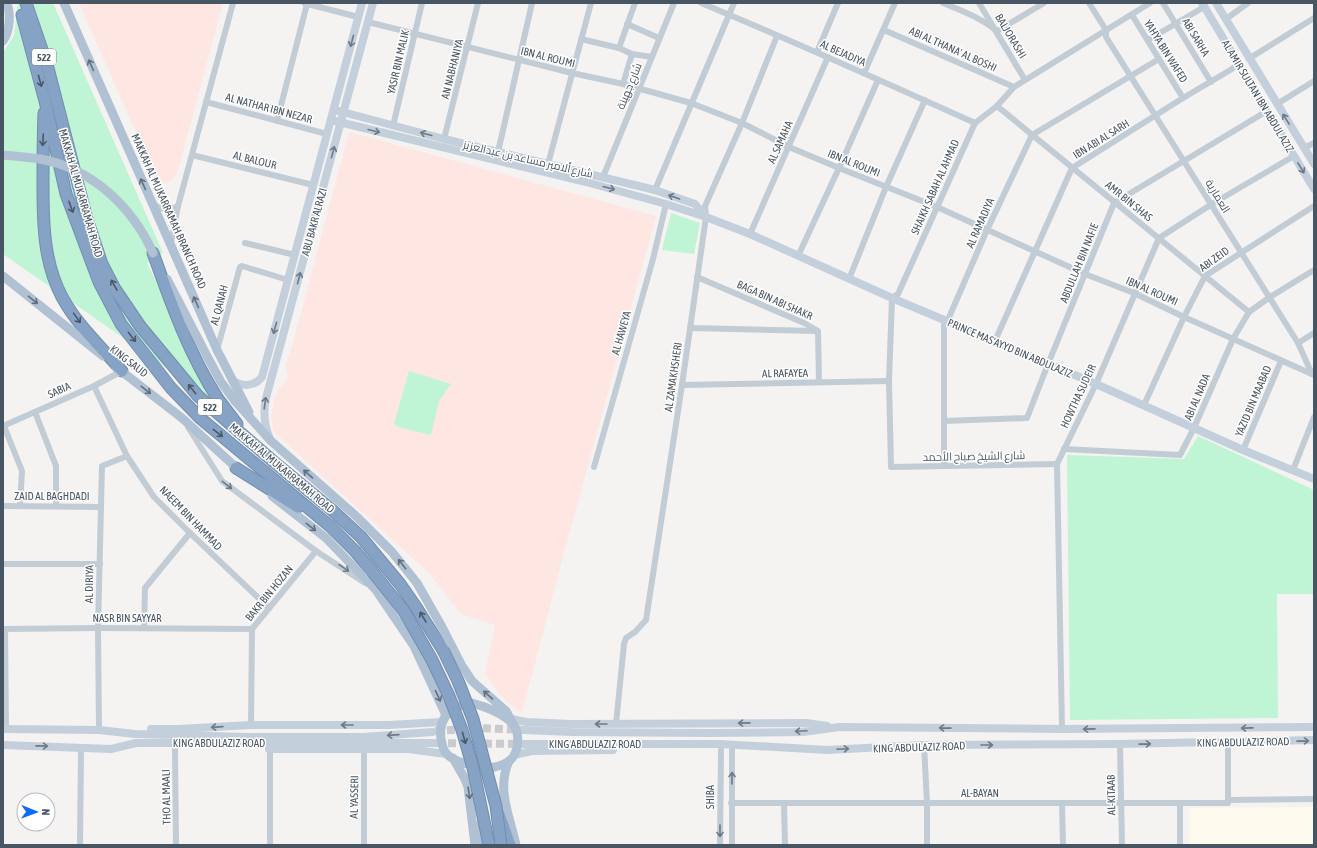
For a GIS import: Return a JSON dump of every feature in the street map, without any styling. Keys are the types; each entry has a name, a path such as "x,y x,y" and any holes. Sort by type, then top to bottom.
{"highway":[{"name":"MAKKAH AL MUKARRAMAH ROAD","path":"18,3 24,20 45,101 66,194 98,282 121,324 172,388 200,418 331,527 355,550 404,610 432,660 449,696 462,730 473,768 489,845"},
{"name":"MAKKAH AL MUKARRAMAH ROAD","path":"26,3 47,64 89,226 102,264 115,288 140,326 198,396 332,510 361,537 416,607 443,650 458,681 473,719 496,806 501,845"},
{"path":"34,3 59,112"},
{"path":"45,101 42,148 43,210 45,243 50,267 62,297 82,326 122,371"},
{"path":"153,253 175,314 198,362 218,399 249,440"},
{"path":"236,468 331,527"},
{"path":"496,806 510,845"}],"main road":[{"path":"3,41 6,37 10,22 7,3"},
{"name":"MAKKAH AL MUKARRAMAH BRANCH ROAD","path":"64,3 217,350 256,425"},
{"name":"ABU BAKR ALRAZI","path":"232,380 238,384 249,385 262,377 362,3"},
{"name":"ABU BAKR ALRAZI","path":"271,441 264,417 266,398 373,3"},
{"name":"AL AMIR SULTAN IBN ABDUL AZIZ","path":"1216,3 1314,164"},
{"name":"AL AMIR SULTAN IBN ABDUL AZIZ","path":"1203,5 1314,189"},
{"name":"شارع ألامير مساعد بن عبدالعزيز","path":"334,109 444,139 655,190 695,204 706,217"},
{"path":"331,120 341,123"},
{"name":"PRINCE MAS'AYYD BIN ABDULAZIZ","path":"341,123 666,204 706,217 750,234 947,322 1096,384 1243,450 1314,479"},
{"path":"3,155 41,159 66,166 86,175 105,189 132,216 145,235 221,382 235,401 271,441 357,517 392,552 417,583 462,666 472,681 506,711 517,732 517,747 503,778 503,789 516,845"},
{"path":"565,178 568,173 566,168"},
{"name":"KING SAUD","path":"3,276 182,418 236,468"},
{"path":"236,468 326,538 376,590 414,646 444,719"},
{"path":"422,664 436,677 445,676 451,671 442,627"},
{"path":"475,845 468,787 465,778 442,744 440,733 444,719 455,707 462,704 472,703 488,708 510,720 526,722 616,724 806,723 839,727"},
{"path":"109,731 251,725 389,725 444,719"},
{"name":"KING ABDULAZIZ ROAD","path":"524,730 580,732 803,732 839,727 1062,729 1314,727"},
{"name":"KING ABDULAZIZ ROAD","path":"4,729 99,730 135,734 248,737 363,737 432,732"},
{"name":"KING ABDULAZIZ ROAD","path":"524,744 720,744 827,750 924,745 1120,744 1314,740"},
{"name":"KING ABDULAZIZ ROAD","path":"3,745 111,748 136,743 435,743"},
{"path":"111,748 408,749 450,756 483,768 494,767 512,758 532,751 624,749 827,750"},
{"path":"480,802 482,845"}],"street":[{"path":"171,245 173,225 233,3"},
{"path":"277,121 305,3 358,17"},
{"name":"YASIR BIN MALIK","path":"393,126 422,3"},
{"name":"AN NABHANIYA","path":"444,139 468,48 478,3"},
{"path":"498,152 532,3"},
{"path":"548,164 591,3"},
{"path":"619,48 635,3"},
{"name":"AL BEJADIYA","path":"701,3 817,52 975,123"},
{"path":"655,190 734,3"},
{"path":"817,52 837,4 830,3"},
{"path":"864,73 895,3"},
{"path":"943,3 974,15 997,31 1036,5 1044,3"},
{"name":"BALJORASHI","path":"979,3 1025,80"},
{"name":"العمارية","path":"1089,3 1106,30 1106,37 1298,343 1313,374"},
{"name":"SHAIKH SABAH AL AHMAD","path":"892,298 898,294 975,123 997,106 1014,87 1132,15 1148,3"},
{"name":"ABI SARHA","path":"1163,3 1211,82"},
{"path":"1226,19 1248,3"},
{"name":"شارع جهينة","path":"603,177 672,4"},
{"path":"1148,40 1176,24 1203,5"},
{"name":"YAHYA BIN WAFED","path":"1132,15 1183,98"},
{"path":"1250,58 1314,18"},
{"name":"IBN AL ROUMI","path":"368,22 468,48 639,88 691,103 742,123 789,147 937,207 1085,274 1134,293 1184,317 1313,374"},
{"path":"627,24 659,38"},
{"name":"ABI AL THANA' AL BOSHI","path":"884,30 1014,87"},
{"name":"AL ZAMAKHSHERI","path":"616,724 624,644 626,638 635,632 646,620 698,277 706,217 705,206 742,123 777,36"},
{"path":"581,39 619,48 632,54 652,57"},
{"path":"623,84 632,54"},
{"name":"AL SAMAHA","path":"750,234 828,57"},
{"path":"1032,134 1131,77 1159,59"},
{"name":"IBN ABI AL SARH","path":"995,341 1072,168 1232,69 1238,63"},
{"path":"798,256 878,80"},
{"path":"1277,104 1314,81"},
{"path":"849,279 886,186 925,100"},
{"name":"AL NATHAR IBN NEZAR","path":"206,102 327,134"},
{"name":"AMR BIN SHAS","path":"997,106 1249,312"},
{"path":"1114,203 1267,111"},
{"name":"AL RAMADIYA","path":"944,466 944,325 947,322 987,230 1032,134"},
{"path":"1304,148 1314,143"},
{"name":"AL BALOUR","path":"192,155 313,185"},
{"path":"1159,238 1212,204 1294,156"},
{"path":"151,201 156,206 163,209 171,209 178,206"},
{"name":"ABDULLAH BIN NAFIE","path":"944,421 1027,418 1114,203"},
{"name":"AL HAWEYA","path":"594,467 653,259 666,204"},
{"name":"ABI ZEID","path":"1144,405 1184,317 1205,276 1240,252 1314,206"},
{"name":"HOWTHA SUDEIR","path":"1062,729 1057,464 1096,384 1159,238"},
{"path":"245,242 294,255"},
{"name":"AL QANAH","path":"217,350 240,267 288,280"},
{"name":"ABI AL NADA","path":"1064,449 1180,455 1194,428 1233,339 1249,312 1270,297 1314,270"},
{"name":"BAGA BIN ABI SHAKR","path":"698,277 804,322 818,331 819,382"},
{"path":"889,381 892,298"},
{"path":"690,328 818,331"},
{"path":"1298,343 1314,333"},
{"name":"YAZID BIN MAABAD","path":"1243,450 1281,360"},
{"name":"SABIA","path":"3,426 94,386 122,371"},
{"name":"AL RAFAYEA","path":"682,385 889,381"},
{"name":"شارع الشيخ صباح الأحمد","path":"889,381 891,467 1057,464"},
{"name":"NAEEM BIN HAMMAD","path":"94,386 127,456 154,497 269,608"},
{"path":"35,412 56,466 56,506"},
{"path":"1293,470 1314,417"},
{"path":"182,418 222,481 316,551 376,590"},
{"path":"3,426 22,471 20,506"},
{"name":"AL DIRIYA","path":"99,730 98,628 102,466 127,456"},
{"name":"ZAID AL BAGHDADI","path":"3,506 101,507"},
{"path":"144,628 145,588 190,533"},
{"name":"BAKR BIN HOZAN","path":"251,725 252,629 316,551"},
{"path":"3,564 100,564"},
{"path":"4,629 4,729"},
{"name":"NASR BIN SAYYAR","path":"4,629 252,629"},
{"path":"1228,742 1228,801"},
{"name":"AL-KITAAB","path":"1120,744 1122,845"},
{"path":"924,745 927,803 927,845"},
{"path":"80,845 81,748"},
{"name":"THO AL MAALI","path":"175,748 176,845"},
{"path":"270,749 270,845"},
{"name":"AL YASSERI","path":"364,750 364,845"},
{"name":"SHIBA","path":"720,845 721,750"},
{"name":"SHIBA","path":"732,750 732,845"},
{"name":"AL-BAYAN","path":"732,803 1180,803 1314,799"},
{"path":"784,803 785,845"},
{"path":"1062,803 1063,845"},
{"path":"1180,803 1180,845"}],"shaded area":[{"path":"79,3 223,3 178,170 174,178 166,183 160,181 154,173"},
{"path":"349,132 656,216 522,713 501,696 485,673 495,625 461,614 429,573 274,432 271,418 274,402 277,391 288,378 285,365 290,354"},
{"path":"1314,807 1314,845 1189,845 1189,808"}],"green space":[{"path":"18,3 53,3 163,253 147,263 215,402 3,254 3,52 14,36"},
{"path":"671,213 700,223 694,254 662,250"},
{"path":"409,371 451,384 439,401 431,435 398,427 394,424"},
{"path":"1198,436 1314,490 1314,594 1277,594 1278,718 1070,720 1067,455 1184,459"}],"tunnel":[{"path":"435,731 479,728 522,730"},
{"path":"436,743 524,744"}]}
